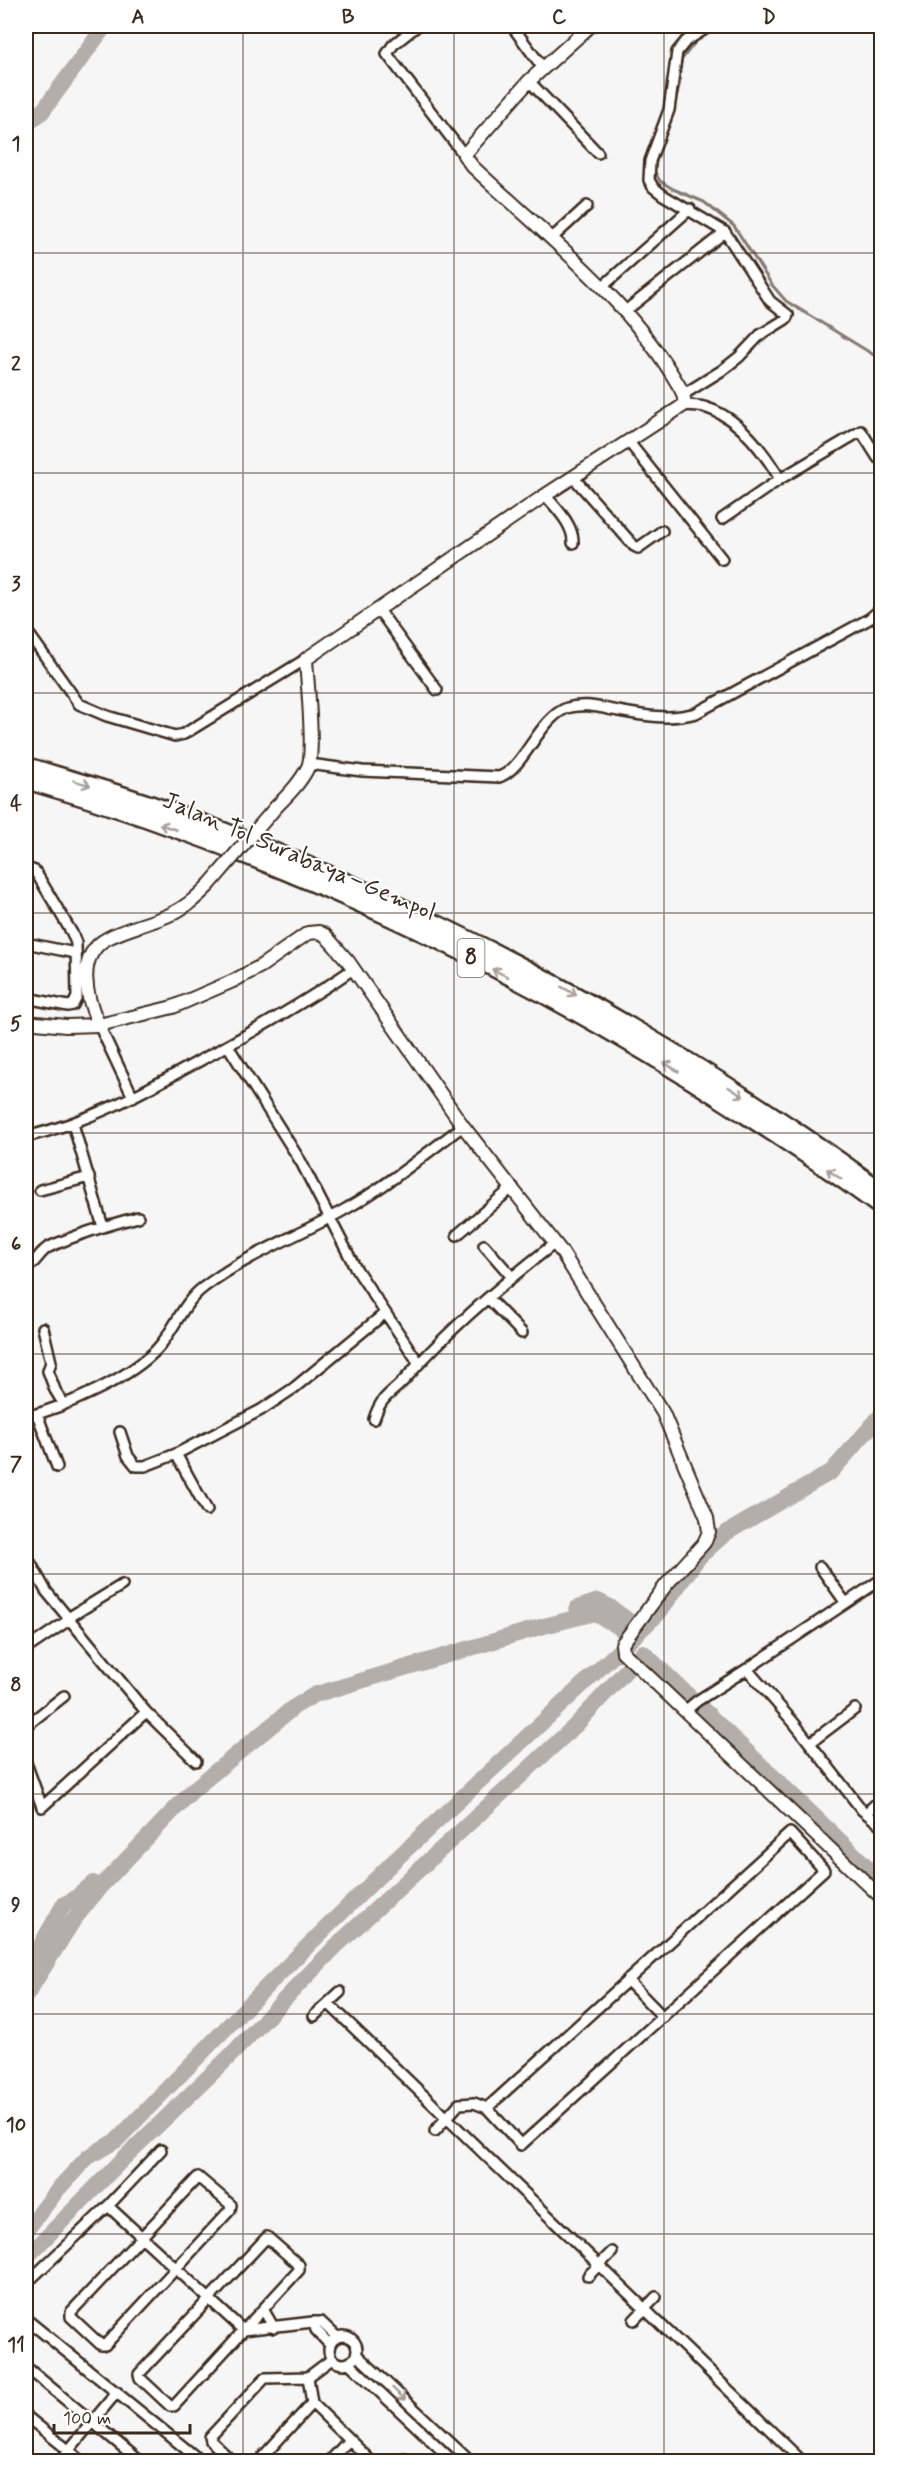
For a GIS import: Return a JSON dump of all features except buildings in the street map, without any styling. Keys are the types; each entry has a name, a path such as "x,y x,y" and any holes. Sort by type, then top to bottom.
{"highway":[{"name":"Jalan Tol Surabaya–Gempol","path":"26,766 107,790 203,823 424,916 533,971 662,1044 768,1112 882,1192"},
{"name":"Jalan Tol Surabaya–Gempol","path":"26,780 74,794 197,837 329,891 415,930 611,1031 772,1132 882,1208"}],"street":[{"path":"417,26 393,45 387,54 472,166 602,287 651,342 684,400 705,407 731,421 768,459 778,481"},
{"path":"512,26 543,68"},
{"path":"464,154 529,81 590,26"},
{"path":"26,630 79,704 107,716 175,736 184,734 382,614 548,499 573,477 631,445 728,366 760,335 786,319 789,315 771,301 726,232 652,187 648,172 669,110 677,52 686,41 710,26"},
{"path":"529,81 598,153"},
{"path":"551,239 587,206"},
{"path":"602,287 690,209"},
{"path":"624,312 726,232"},
{"path":"722,519 778,481 861,431 878,458"},
{"path":"631,445 722,559"},
{"path":"573,477 634,546 638,548 662,531"},
{"path":"548,499 572,533 573,543"},
{"path":"309,764 362,771 499,777 510,771 542,729 565,709 590,706 667,717 696,713 869,619 882,608"},
{"path":"382,614 437,690"},
{"path":"133,1097 90,1004 86,986 86,970 94,951 107,939 184,907 209,885 296,786 309,764 311,746 306,659"},
{"path":"26,868 35,871 72,933 77,997 73,1005 26,998"},
{"path":"26,1022 66,1026 99,1025 173,1007 206,994 261,966 313,931 325,935 353,969 463,1126 555,1243 663,1413 709,1524 709,1532 704,1544 666,1585 636,1623 622,1647 623,1652 687,1710 882,1898"},
{"path":"26,943 75,953"},
{"path":"26,1137 73,1124 133,1097 228,1046 313,996 353,969"},
{"path":"228,1046 301,1162 355,1267 384,1314 418,1362"},
{"path":"73,1124 103,1227"},
{"path":"26,1417 112,1382 148,1359 204,1286 249,1259 329,1219 382,1187 463,1126"},
{"path":"40,1190 89,1177"},
{"path":"457,1235 513,1187"},
{"path":"26,1268 32,1266 37,1256 48,1248 79,1234 138,1217"},
{"path":"374,1419 381,1400 402,1383 418,1362 512,1277 555,1243"},
{"path":"484,1245 512,1277"},
{"path":"488,1298 522,1333"},
{"path":"120,1432 128,1456 136,1466 145,1466 176,1454 261,1410 294,1388 384,1314"},
{"path":"43,1328 51,1362 48,1371 63,1403"},
{"path":"37,1414 57,1467"},
{"path":"176,1454 207,1510"},
{"path":"26,1555 46,1591 68,1619 146,1712 196,1761"},
{"path":"820,1567 845,1602"},
{"path":"687,1710 697,1701 882,1579"},
{"path":"26,1649 122,1585"},
{"path":"747,1669 866,1813 882,1826"},
{"path":"26,1726 64,1696"},
{"path":"810,1743 855,1709"},
{"path":"26,1762 42,1807 146,1712"},
{"path":"866,1813 882,1798"},
{"path":"435,2131 459,2104 474,2103 487,2108 521,2145 824,1870 790,1833 487,2108"},
{"path":"627,1980 663,2017"},
{"path":"314,2016 340,1992"},
{"path":"328,2003 803,2462"},
{"path":"32,2278 108,2206 161,2150"},
{"path":"198,2177 231,2205 230,2210 175,2270 105,2345 101,2345 71,2317 71,2312 198,2177"},
{"path":"108,2206 140,2238 243,2330 274,2328 308,2321 321,2322 337,2337"},
{"path":"267,2237 300,2267 263,2309 174,2406 170,2406 140,2378 139,2374 267,2237"},
{"path":"588,2276 612,2252"},
{"path":"634,2320 656,2297"},
{"path":"263,2309 274,2328"},
{"path":"26,2319 202,2462"},
{"path":"313,2322 316,2330 330,2345"},
{"path":"356,2354 349,2362 337,2363 329,2352 330,2345 337,2337 343,2336 354,2342 356,2354 471,2462"},
{"path":"233,2462 211,2441 210,2437 267,2377 308,2377 332,2359"},
{"path":"349,2362 454,2462"},
{"path":"26,2367 141,2462"},
{"path":"308,2377 312,2403 372,2462"},
{"path":"59,2462 117,2392"},
{"path":"258,2462 312,2403"},
{"path":"26,2416 83,2462"},
{"path":"329,2462 349,2440"}],"waterway":[{"path":"26,125 42,112 105,26"},
{"path":"666,130 680,82 679,63 699,37"},
{"path":"659,150 654,171 660,181 704,202 734,226 772,285 786,301 882,360"},
{"path":"26,2231 59,2188 88,2157 117,2140 268,1985 393,1862 658,1614 699,1557 726,1533 831,1472 882,1414"},
{"path":"577,1608 598,1601 633,1624"},
{"path":"26,1996 73,1921 100,1887 193,1790 294,1707 314,1695 544,1626 595,1613 620,1628 630,1640 635,1636"},
{"path":"26,2258 125,2157 225,2061 337,1945 576,1725 643,1652 882,1881"},
{"path":"26,1971 64,1904 73,1900 93,1883"}]}
